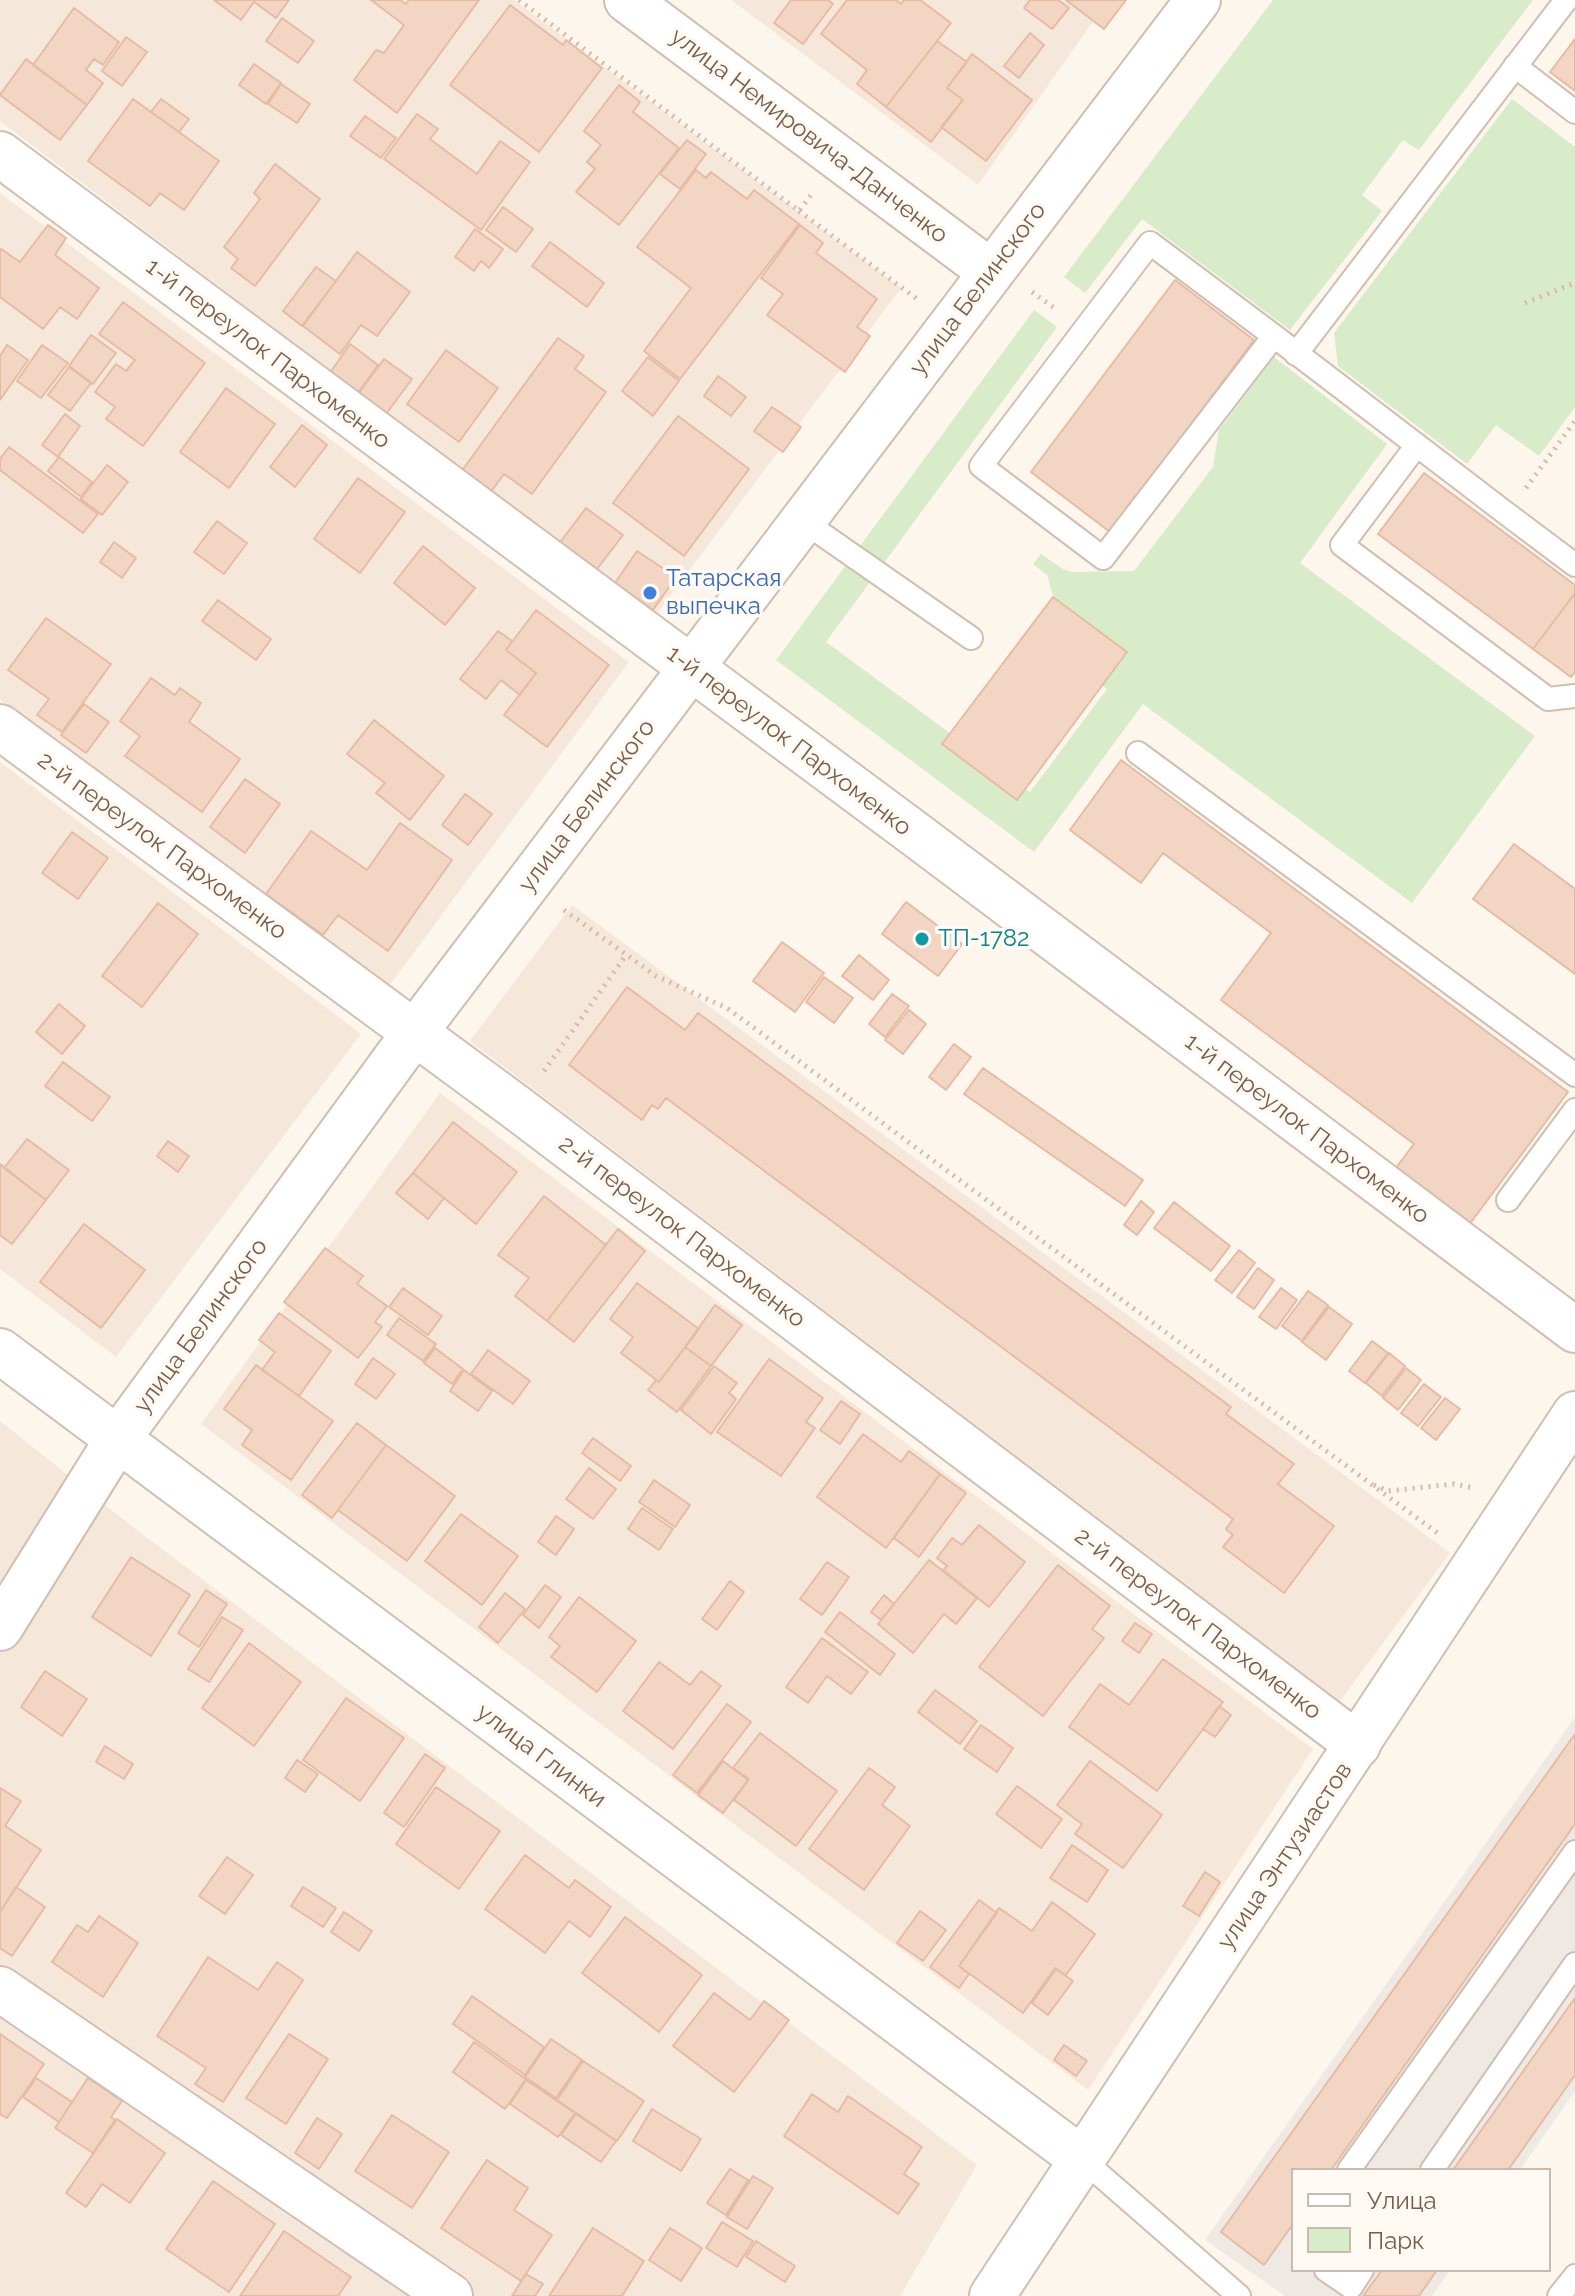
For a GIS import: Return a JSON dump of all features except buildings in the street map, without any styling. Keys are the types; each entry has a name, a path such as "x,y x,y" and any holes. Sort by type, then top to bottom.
{"street":[{"name":"улица Немировича-Данченко","path":"627,0 991,272"},
{"name":"улица Белинского","path":"0,1628 117,1440 415,1032 1198,0"},
{"name":"1-й переулок Пархоменко","path":"0,154 1575,1330"},
{"name":"2-й переулок Пархоменко","path":"0,727 517,1108 1358,1745"},
{"name":"улица Глинки","path":"0,1351 1083,2160"},
{"name":"улица Энтузиастов","path":"992,2296 1575,1414"},
{"path":"0,1989 450,2296"}],"lane":[{"path":"1296,354 1566,0"},
{"path":"1515,66 1575,112"},
{"path":"1274,336 1103,558 981,466 1150,243 1274,336 1575,565"},
{"path":"1417,445 1342,545 1548,699 1575,696"},
{"path":"803,521 971,638"},
{"path":"1138,753 1575,1075"},
{"path":"1508,1200 1575,1110"},
{"path":"1350,2168 1575,1852"},
{"path":"1433,2168 1575,1964"},
{"path":"1083,2160 1239,2296"},
{"path":"1329,2272 1351,2287 1361,2272"},
{"path":"1559,2296 1575,2276"}],"path":[{"path":"519,0 951,325"},
{"path":"799,211 838,158"},
{"path":"1525,303 1575,283"},
{"path":"1048,303 1058,311"},
{"path":"1507,514 1575,421"},
{"path":"528,884 656,976 727,1008 1477,1562"},
{"path":"517,1108 626,955"},
{"path":"1366,1482 1388,1491 1454,1484 1521,1496"}],"shaded area":[{"path":"0,0 514,0 901,288 655,616 0,121"},
{"path":"731,0 1108,0 978,185"},
{"path":"0,193 629,662 387,989 0,700"},
{"path":"0,762 361,1034 116,1357 0,1269"},
{"path":"572,905 1450,1553 1340,1701 470,1041"},
{"path":"440,1093 1313,1749 1088,2090 201,1424"},
{"path":"0,1421 129,1524 977,2165 900,2296 0,2296"},
{"path":"1575,1717 1575,2091 1521,2168 1291,2168 1291,2272 1449,2272 1432,2296 1285,2296 1205,2240"}],"green space":[{"path":"1273,0 1533,0 1419,150 1403,140 1362,195 1382,211 1290,330 1142,219 1085,293 1064,277"},
{"path":"1512,99 1575,147 1575,407 1539,456 1496,425 1467,464 1338,366 1334,333"},
{"path":"1034,310 1057,327 826,642 1030,792 1107,689 1080,669 1105,635 1053,596 1047,575 1033,564 1041,554 1073,572 1134,571 1213,467 1219,430 1274,357 1387,444 1300,563 1535,736 1412,903 1143,704 1034,852 776,660"}],"place":[{"name":"Татарская выпечка","path":"650,593"},
{"name":"ТП-1782","path":"922,939"}]}
